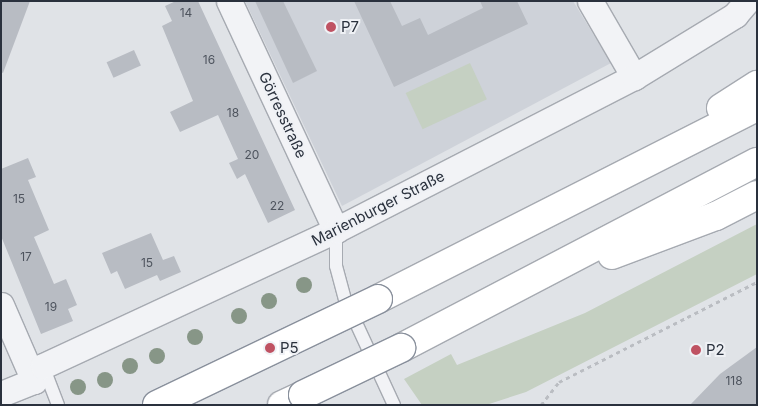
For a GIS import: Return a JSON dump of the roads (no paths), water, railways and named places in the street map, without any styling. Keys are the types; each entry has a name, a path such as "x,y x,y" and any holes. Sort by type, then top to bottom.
{"highway":[{"path":"595,191 757,85"},
{"path":"157,405 378,299 595,191 757,107"},
{"path":"282,405 505,296 757,162"},
{"path":"505,296 716,216 757,195"}],"street":[{"name":"Görresstraße","path":"229,1 336,230"},
{"path":"590,1 634,77"},
{"name":"Marienburger Straße","path":"1,394 38,374 336,230 634,77 735,15 747,1"},
{"path":"1,305 38,374"}],"lane":[{"path":"336,230 336,266 345,299 394,405"},
{"path":"38,374 58,405"}],"place":[{"name":"P7","path":"331,27"},
{"name":"P5","path":"270,348"},
{"name":"P2","path":"696,350"}]}
